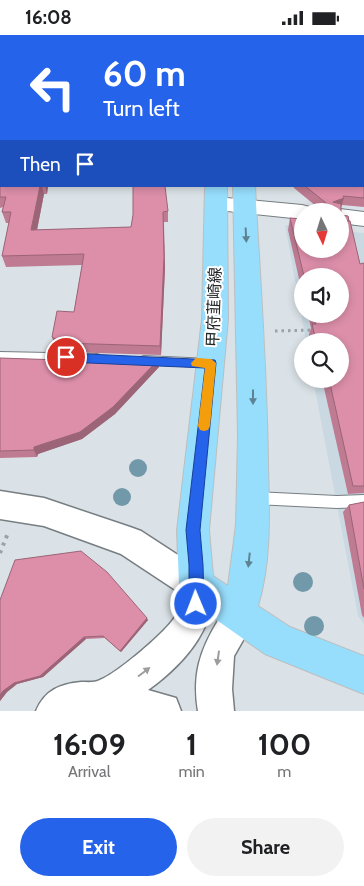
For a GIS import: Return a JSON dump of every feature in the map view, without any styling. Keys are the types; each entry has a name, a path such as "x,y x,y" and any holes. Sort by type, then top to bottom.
{"main road":[{"path":"216,195 245,196 294,210"},
{"name":"甲府韮崎線","path":"196,585 193,530 215,319 216,195"},
{"name":"甲府韮崎線","path":"238,614 245,597 253,498 254,387 245,196"},
{"path":"349,217 364,219"},
{"path":"196,585 278,641 364,675"}],"street":[{"path":"0,505 44,512 130,542 196,585 196,604 188,628 148,669 105,698"},
{"path":"216,711 213,701 218,651 234,628 238,614"},
{"path":"54,711 68,701 105,698 163,711"}],"lane":[{"path":"0,355 105,359"},
{"path":"133,360 211,363"},
{"path":"253,498 338,502 364,501"}],"path":[{"path":"251,332 321,330"}],"shaded area":[{"path":"285,225 294,226 294,258 349,258 349,232 364,233 364,624 358,616 315,388 349,388 349,333 305,333 303,323 349,323 349,268 294,268 294,275"}],"building":[{"path":"0,187 40,187 31,230 131,227 133,187 165,187 168,211 163,212 164,257 160,346 62,343 52,337 57,311 74,312 84,254 2,256 11,212 2,212 6,197 0,197"},
{"path":"306,187 364,187 364,198 343,196 344,198 333,202 337,203 326,203"},
{"path":"290,218 294,218 294,235"},
{"path":"350,221 360,264 364,263 364,486 353,486 331,388 349,388 349,333 314,333 312,324 349,323 349,268 302,268 300,258 349,258"},
{"path":"85,357 158,360 113,407 80,432 34,447 34,450 0,451 0,358 92,361"},
{"path":"364,502 364,589 349,505"},
{"path":"81,551 107,572 147,618 120,651 103,636 84,637 40,676 14,683 0,695 0,600 15,560"}],"slow traffic":[{"path":"196,363 211,363 204,426"}],"route":[{"path":"66,357 211,363 193,530 196,565 196,604"}]}
